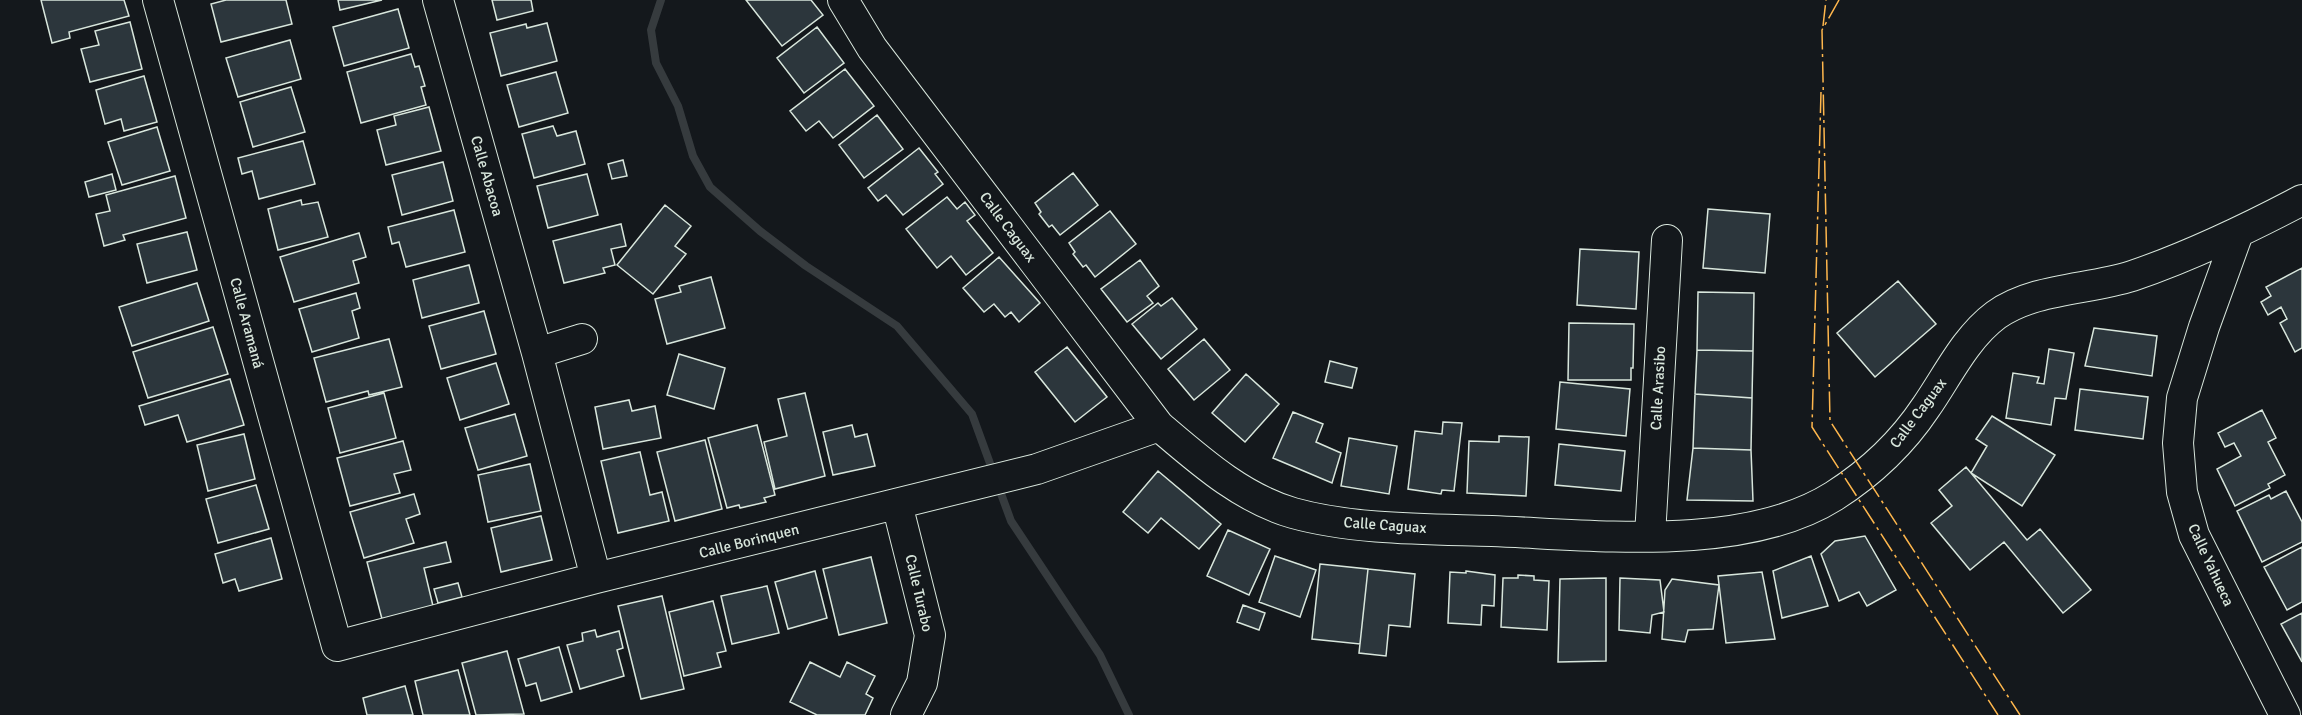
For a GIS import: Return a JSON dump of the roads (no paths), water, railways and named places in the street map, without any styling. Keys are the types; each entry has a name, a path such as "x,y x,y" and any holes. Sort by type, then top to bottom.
{"street":[{"name":"Calle Aramaná","path":"158,0 337,646"},
{"name":"Calle Abacoa","path":"438,0 537,353 596,578"},
{"name":"Calle Caguax","path":"843,0 872,48 1159,426 1214,472 1254,497 1292,513 1346,524 1650,536 1711,533 1759,525 1798,514 1832,498 1869,471 1899,442 1925,409 1952,366 1977,333 1996,315 2025,301 2074,288 2128,278 2238,233 2302,200"},
{"name":"Calle Yahueca","path":"2238,233 2204,327 2182,398 2178,443 2182,492 2194,535 2285,715"},
{"name":"Calle Arasibo","path":"1650,536 1667,240"},
{"path":"537,353 582,339"},
{"name":"Calle Borinquen","path":"337,646 596,578 1037,469 1159,426"},
{"name":"Calle Turabo","path":"897,504 930,635 922,682 906,715"}],"waterway":[{"path":"661,0 651,30 656,63 678,106 693,156 710,187 760,231 806,266 897,326 972,414 1011,521 1100,655 1129,715"}]}
